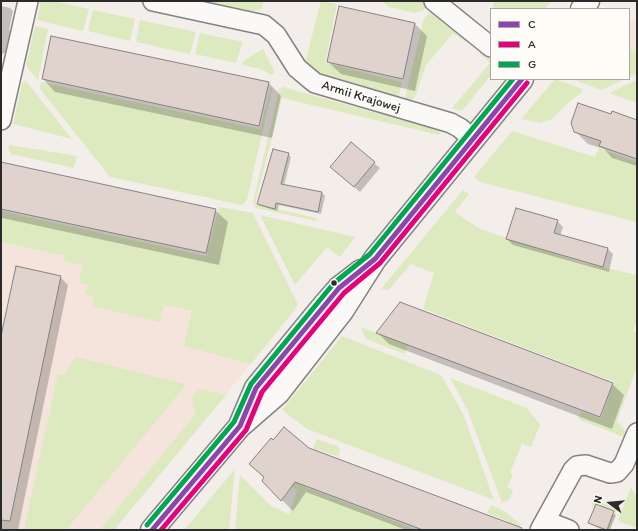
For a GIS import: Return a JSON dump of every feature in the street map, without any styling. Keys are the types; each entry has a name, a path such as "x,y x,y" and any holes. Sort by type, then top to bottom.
{"street":[{"path":"1,120 28,1"},
{"name":"Armii Krajowej","path":"153,1 264,25 276,35 297,68 315,83 451,123 473,139"},
{"path":"434,1 490,46"},
{"path":"152,530 240,426 278,393 342,311 375,259 521,80"},
{"path":"569,530 543,525 573,470 582,465 610,473 617,472 624,464 637,433"}],"shaded area":[{"path":"637,17 637,52 630,49 630,22"},
{"path":"1,242 296,309 114,530 1,530"}],"green space":[{"path":"41,1 54,1 89,9 83,31 37,20"},
{"path":"190,1 264,1 262,9 244,13"},
{"path":"321,1 337,4 325,63 402,82 398,101 325,77 305,63"},
{"path":"424,1 429,5 422,11 414,13 389,7 383,2"},
{"path":"494,1 552,1 546,8 492,8"},
{"path":"434,9 469,40 465,42 453,33 426,65 415,97 412,100 405,98 424,18"},
{"path":"93,10 135,19 130,41 88,31"},
{"path":"140,20 196,32 190,54 136,42"},
{"path":"35,26 48,29 38,80 26,66"},
{"path":"200,33 243,42 236,63 195,54"},
{"path":"263,49 275,73 272,75 260,69 243,65 243,61"},
{"path":"630,49 637,52 637,74 630,77"},
{"path":"479,50 482,52 485,50 490,55 490,63 480,54"},
{"path":"490,63 490,76 462,111 452,108"},
{"path":"554,80 583,89 581,93 571,100 552,119 540,123 521,119"},
{"path":"575,80 623,80 601,90"},
{"path":"637,80 637,103 609,93"},
{"path":"26,81 72,139 13,124 22,83"},
{"path":"41,82 260,129 271,86 272,90 247,200 242,205 110,177 40,89"},
{"path":"283,87 438,130 441,133 439,135 282,98 255,204 317,218 316,221 256,208 253,203 279,89"},
{"path":"512,131 595,157 599,148 637,162 637,222 480,182 474,177"},
{"path":"10,145 77,156 74,168 11,154 8,148"},
{"path":"463,190 469,194 455,212 480,229 579,262 637,275 637,320 633,331 637,333 637,367 617,421 628,434 626,438 578,419 581,411 601,419 614,382 423,309 434,273 411,264 389,290 381,289"},
{"path":"219,207 253,213 298,305 251,364 184,346 192,311 164,305 160,322 92,306 94,296 85,294 88,285 79,282 83,265 64,261 65,256 1,242 1,211 206,256"},
{"path":"260,215 355,237 340,257 327,247 295,285"},
{"path":"361,327 408,345 405,354 366,339"},
{"path":"342,336 441,375 464,416 494,500 307,429 282,410"},
{"path":"76,357 184,384 185,386 66,530 24,530 58,374 64,375"},
{"path":"450,378 527,408 540,425 531,447 522,444 510,473 513,475 507,487 513,490 510,499 502,503 468,411"},
{"path":"199,389 226,395 114,530 100,530 196,414 192,398"},
{"path":"317,439 339,447 340,451 338,457 319,450 305,487 417,530 235,530 240,475 271,506 289,514 297,491 291,486 305,470"},
{"path":"235,469 229,530 184,530"},
{"path":"631,487 637,498 637,528 618,521"},
{"path":"592,499 617,509 609,530 607,530 614,511 596,504 595,506 591,505"},
{"path":"491,505 503,510 521,524 519,530 504,530 507,521 487,513"}],"building":[{"path":"339,6 415,23 403,79 327,62"},
{"path":"51,36 269,82 259,126 42,79"},
{"path":"578,103 611,114 612,111 637,120 637,159 599,146 601,141 574,132 571,123"},
{"path":"351,142 375,162 354,187 330,167"},
{"path":"273,149 289,153 281,184 322,192 318,212 276,203 275,209 257,204"},
{"path":"1,162 216,209 206,253 1,209"},
{"path":"516,208 558,220 554,233 608,248 603,267 506,239"},
{"path":"16,266 61,276 10,521 1,520 1,336"},
{"path":"400,302 613,383 600,417 376,333"},
{"path":"284,427 309,448 522,528 521,530 423,530 295,482 281,501 262,481 264,477 249,464 271,438 273,440"},
{"path":"596,504 614,511 607,530 588,523"}],"transit line":[{"name":"G","path":"147,525 234,422 251,384 334,283 370,254 512,80"},
{"name":"C","path":"152,530 240,426 256,388 339,288 375,259 521,80"},
{"name":"A","path":"161,530 246,430 262,392 344,293 380,263 527,83"}]}
